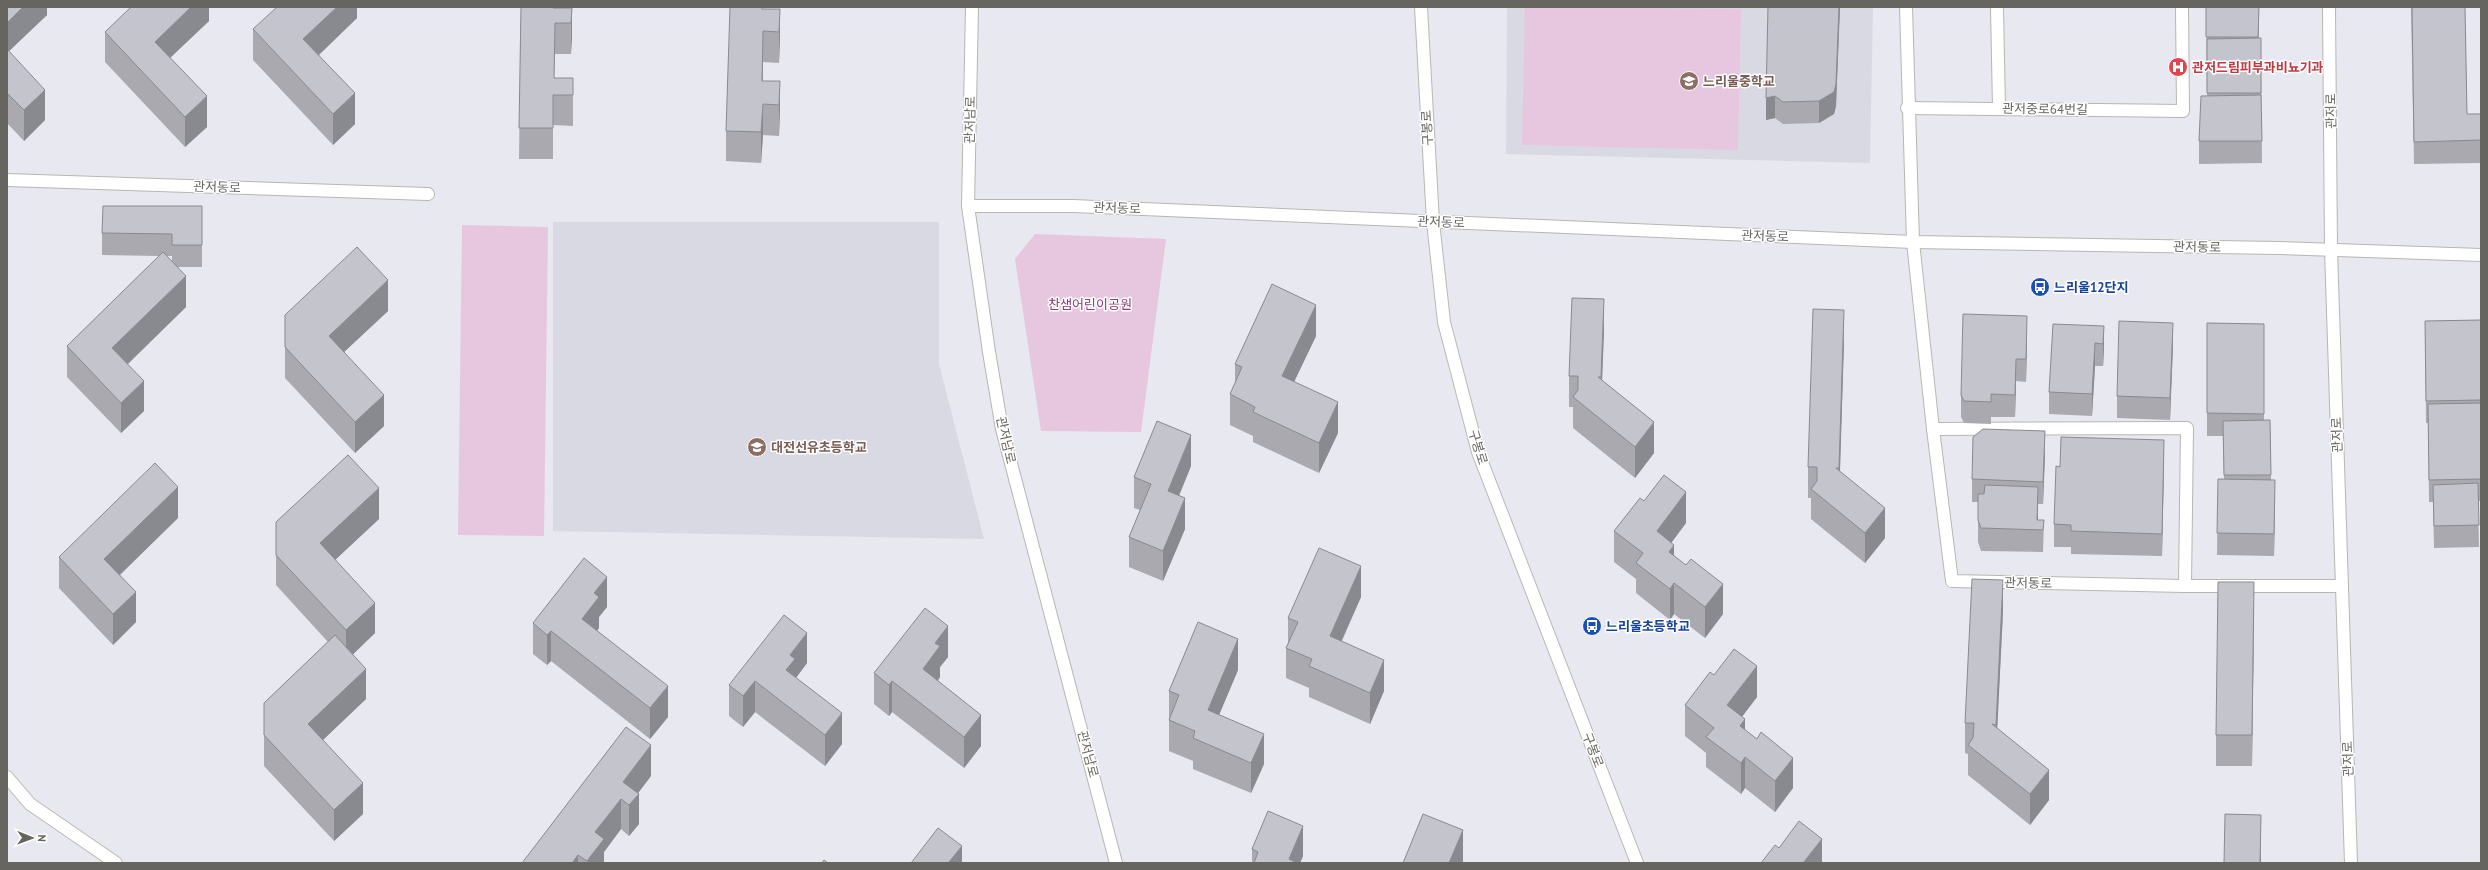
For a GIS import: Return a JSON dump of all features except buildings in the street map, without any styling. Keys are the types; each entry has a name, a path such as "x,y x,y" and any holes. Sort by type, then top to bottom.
{"street":[{"name":"관저남로","path":"972,7 968,206 989,352 1002,429 1116,863"},
{"name":"구봉로","path":"1421,7 1432,222 1444,322 1478,452 1637,863"},
{"path":"1906,7 1907,108 1913,242"},
{"path":"1997,7 1999,108"},
{"name":"관저중로64번길","path":"1907,108 1999,108 2183,112 2182,7"},
{"name":"관저로","path":"2329,7 2331,250 2351,863"},
{"name":"관저동로","path":"7,180 428,194"},
{"name":"관저동로","path":"968,206 1073,206 1913,242 2331,250 2481,256"},
{"name":"관저동로","path":"1913,242 1933,428 1952,581 2185,586 2342,586"},
{"path":"1933,428 2187,428 2185,586"},
{"path":"7,777 30,804 116,863"}],"shaded area":[{"name":"느리울중학교","path":"1507,7 1873,7 1870,163 1506,154"},
{"name":"대전선유초등학교","path":"553,222 939,222 939,364 984,539 553,531"}],"green space":[{"path":"1525,7 1741,9 1738,150 1522,145"},
{"path":"462,225 548,227 544,536 458,535"},
{"name":"찬샘어린이공원","path":"1035,234 1166,239 1141,432 1041,431 1015,259"}],"place":[{"name":"관저드림피부과비뇨기과","path":"2178,67"},
{"name":"느리울중학교","path":"1689,81"},
{"name":"느리울12단지","path":"2040,287"},
{"name":"대전선유초등학교","path":"757,447"},
{"name":"느리울초등학교","path":"1592,626"}]}
